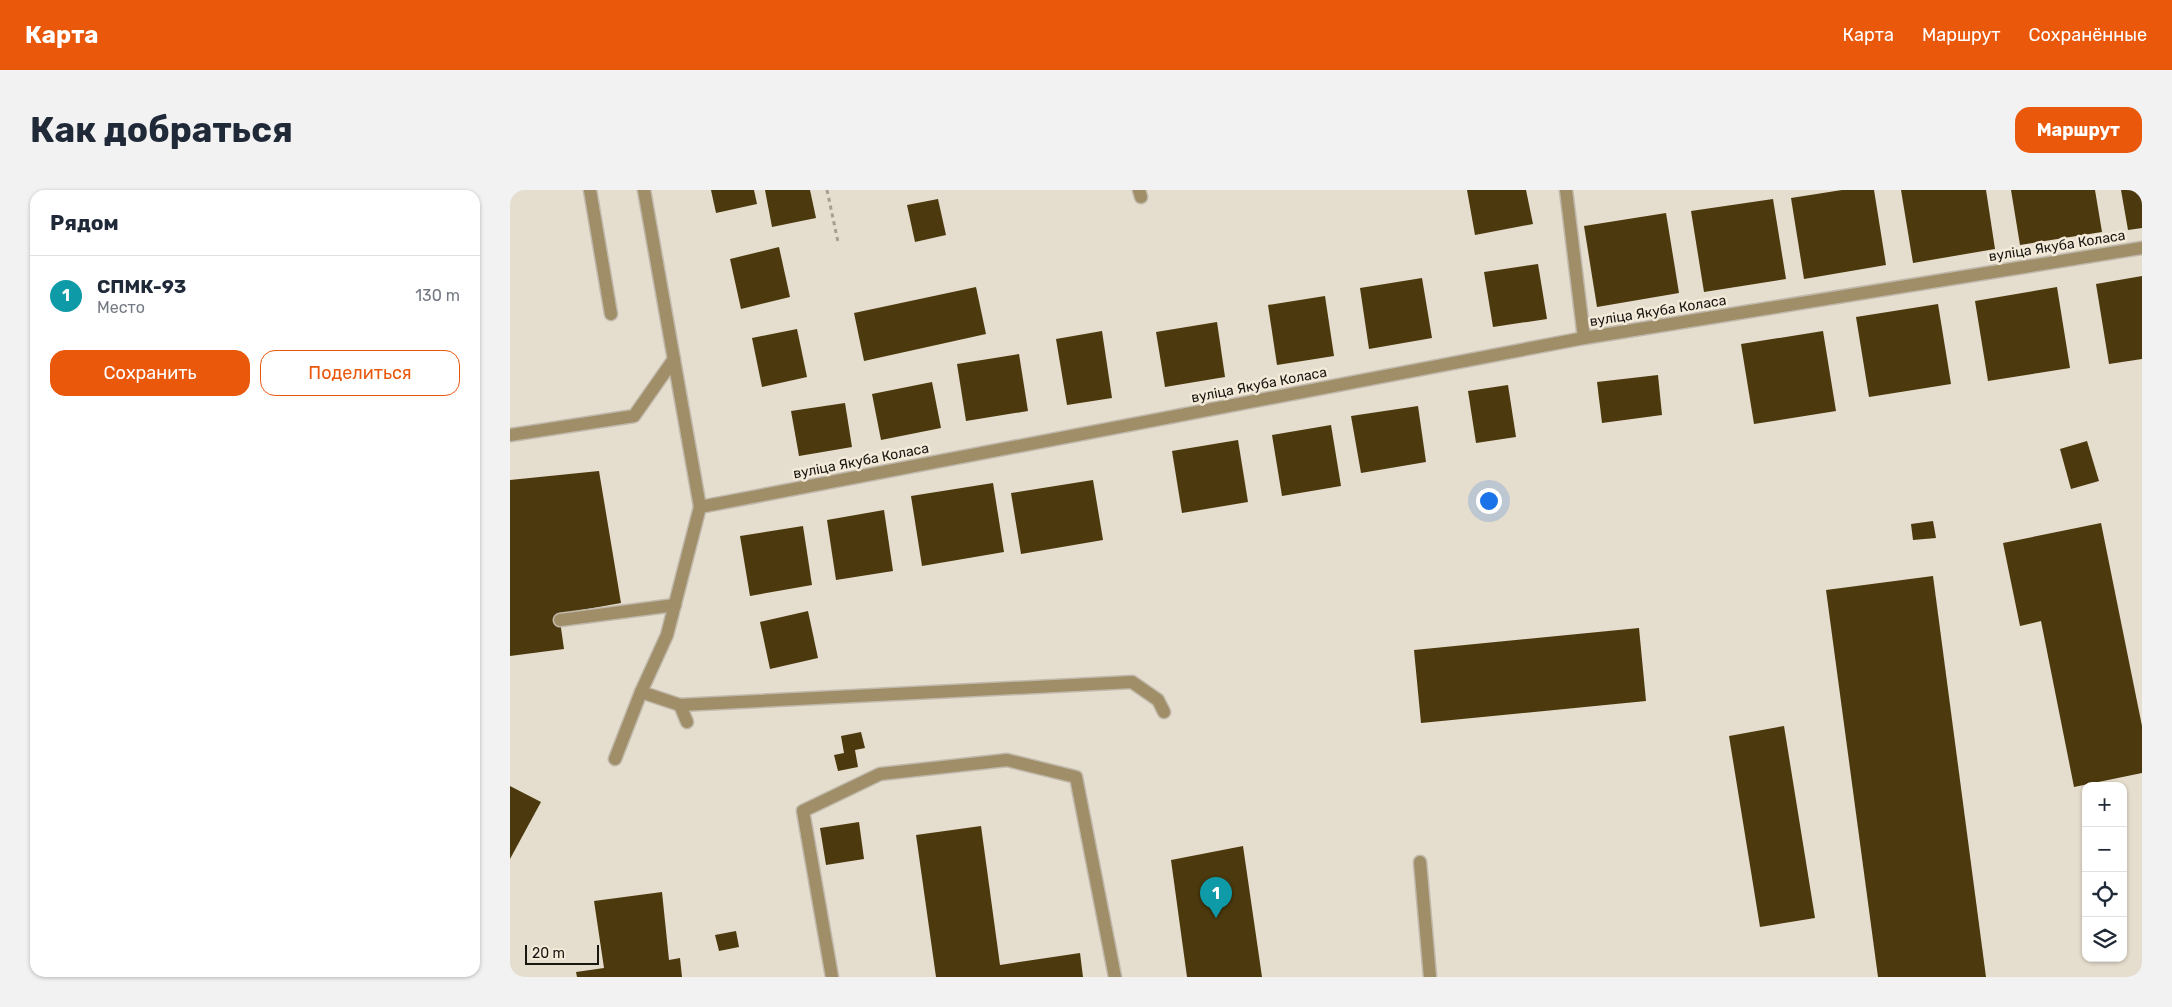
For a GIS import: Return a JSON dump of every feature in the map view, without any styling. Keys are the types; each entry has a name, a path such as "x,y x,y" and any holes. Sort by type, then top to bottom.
{"street":[{"path":"590,190 611,314"},
{"path":"615,759 641,692 667,635 700,506 644,190"},
{"path":"1566,190 1584,338"},
{"name":"вуліца Якуба Коласа","path":"700,506 1584,338 2142,248"},
{"path":"510,435 634,416 674,359"},
{"path":"560,620 675,605"},
{"path":"641,692 680,706 1132,682 1158,700 1164,712"},
{"path":"680,706 687,722"},
{"path":"832,977 803,810 880,774 1007,760 1076,777 1115,977"},
{"path":"1420,862 1430,977"}],"path":[{"path":"827,190 838,242"}],"building":[{"path":"711,190 754,190 757,204 716,213"},
{"path":"765,190 810,190 816,218 772,227"},
{"path":"1467,190 1526,190 1533,224 1475,235"},
{"path":"1842,190 1874,190 1886,265 1804,279 1791,198"},
{"path":"1901,190 1986,190 1995,249 1913,263"},
{"path":"2011,190 2095,190 2102,232 2020,245"},
{"path":"2121,190 2142,190 2142,228 2128,230"},
{"path":"938,199 946,235 915,242 907,205"},
{"path":"1773,199 1786,279 1704,292 1691,211"},
{"path":"1666,213 1679,293 1597,307 1584,226"},
{"path":"779,247 790,297 741,309 730,259"},
{"path":"1538,264 1547,319 1493,327 1484,272"},
{"path":"2142,276 2142,359 2109,364 2096,284"},
{"path":"1422,278 1432,338 1369,349 1360,288"},
{"path":"976,287 986,334 864,361 854,313"},
{"path":"2057,287 2070,368 1988,381 1975,301"},
{"path":"1325,296 1334,356 1277,365 1268,305"},
{"path":"1938,304 1951,384 1869,397 1856,317"},
{"path":"1217,322 1225,377 1165,387 1156,332"},
{"path":"797,329 807,377 762,387 752,338"},
{"path":"1102,331 1112,398 1067,405 1056,339"},
{"path":"1823,331 1836,411 1754,424 1741,344"},
{"path":"1019,354 1028,411 966,421 957,364"},
{"path":"1658,375 1662,415 1602,423 1597,382"},
{"path":"932,382 941,428 881,440 872,394"},
{"path":"1508,385 1516,437 1476,443 1468,391"},
{"path":"845,403 852,447 799,456 791,411"},
{"path":"1418,406 1426,462 1361,473 1351,416"},
{"path":"1331,425 1341,486 1282,496 1272,435"},
{"path":"1238,440 1248,502 1182,513 1172,451"},
{"path":"2087,441 2099,481 2071,489 2060,449"},
{"path":"599,471 621,603 559,614 564,649 510,656 510,480"},
{"path":"1093,480 1103,540 1021,554 1011,493"},
{"path":"993,483 1004,552 922,566 911,496"},
{"path":"884,510 893,571 836,580 827,520"},
{"path":"1933,521 1936,538 1913,540 1911,524"},
{"path":"2101,523 2142,726 2142,773 2098,782 2082,782 2082,785 2074,787 2041,621 2020,626 2003,543"},
{"path":"803,526 812,585 750,596 740,536"},
{"path":"1933,576 1986,977 1878,977 1826,590"},
{"path":"808,611 818,658 770,669 760,622"},
{"path":"1639,628 1646,701 1421,723 1414,650"},
{"path":"1784,726 1815,918 1760,927 1729,736"},
{"path":"861,732 865,748 855,750 858,767 838,771 834,755 844,753 841,736"},
{"path":"510,786 541,802 510,859"},
{"path":"859,822 864,859 826,865 820,828"},
{"path":"981,826 1000,965 1080,953 1083,977 936,977 916,835"},
{"path":"1243,846 1262,977 1187,977 1171,860"},
{"path":"662,892 669,960 680,958 682,977 577,977 576,972 604,968 594,901"},
{"path":"736,931 739,947 719,951 715,935"}],"place":[{"name":"СПМК-93","path":"1216,918"}]}
